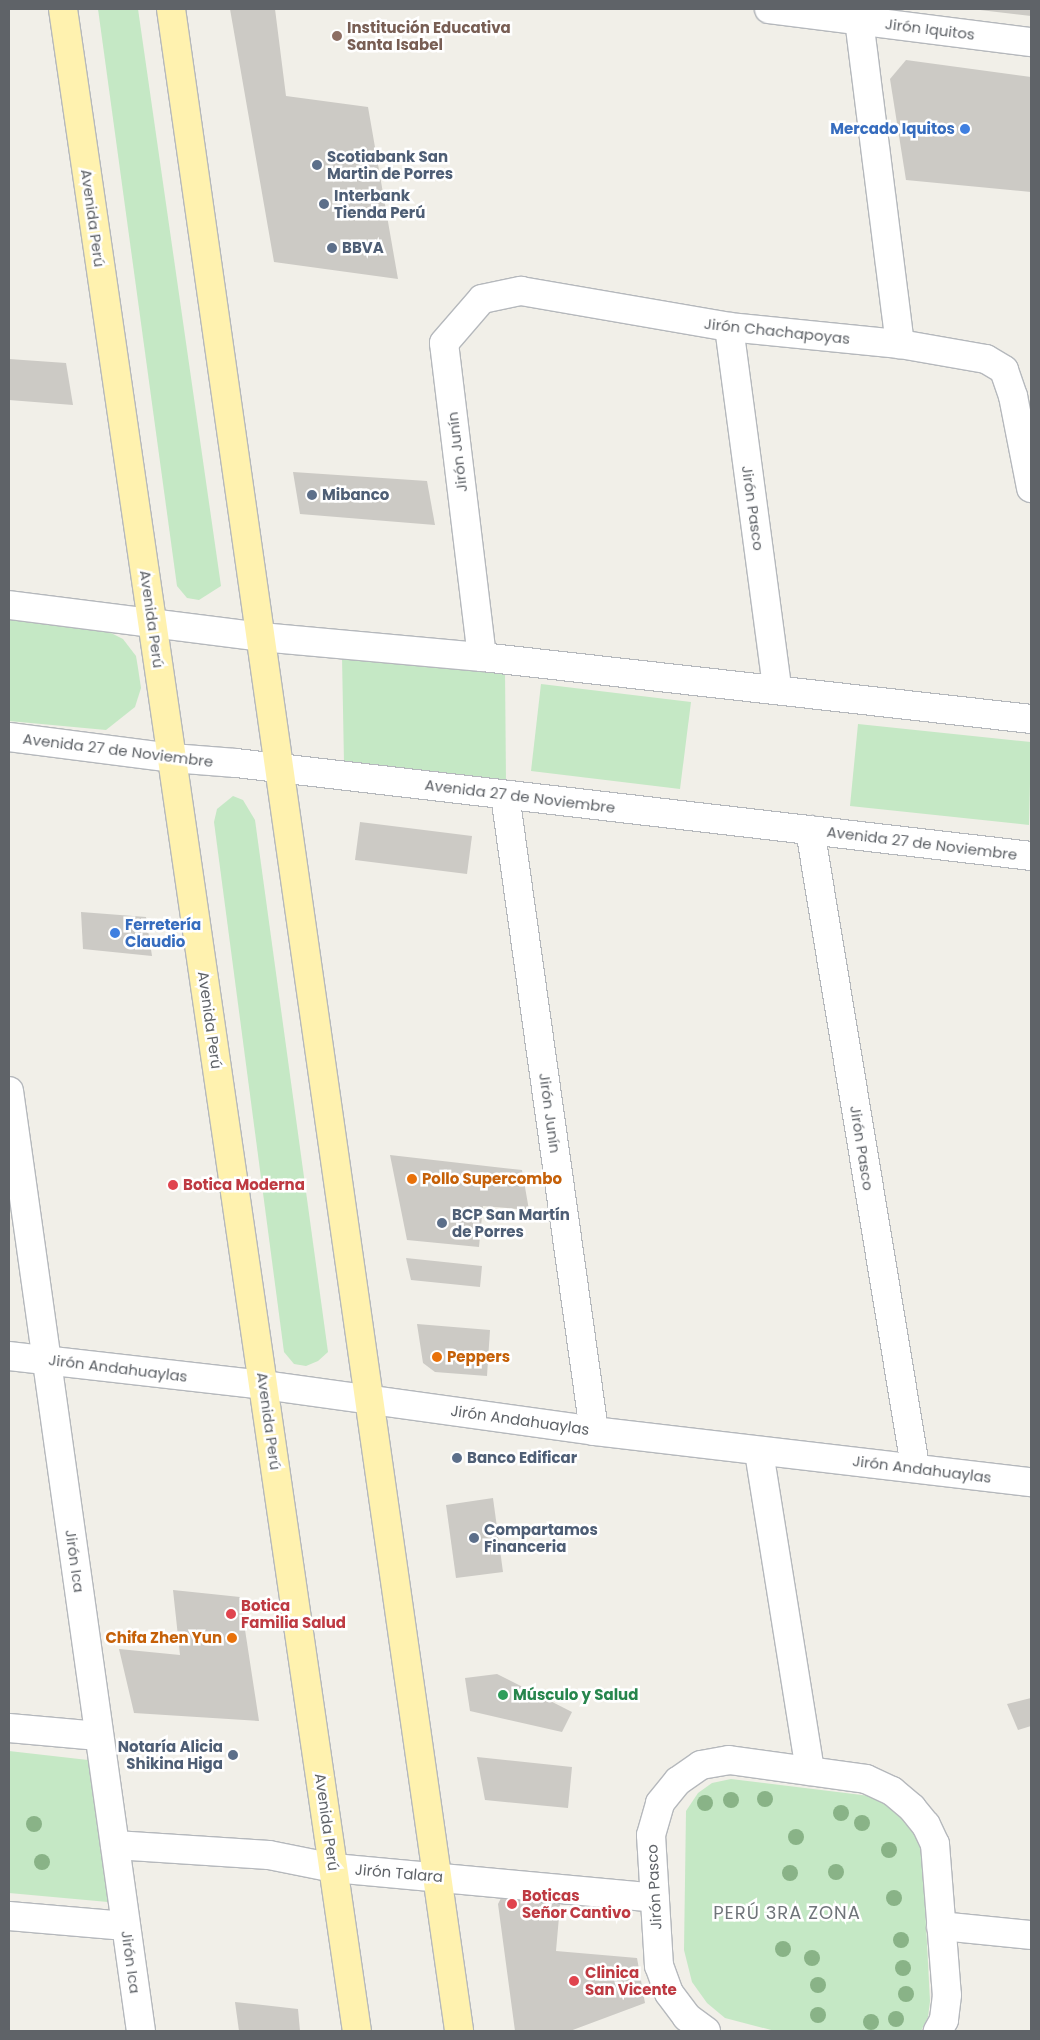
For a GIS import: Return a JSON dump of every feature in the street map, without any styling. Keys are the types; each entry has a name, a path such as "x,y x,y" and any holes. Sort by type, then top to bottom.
{"main road":[{"name":"Avenida Perú","path":"63,9 357,2031"},
{"path":"171,9 459,2031"}],"street":[{"name":"Jirón Iquitos","path":"769,9 1031,42"},
{"path":"859,20 900,344"},
{"name":"Jirón Chachapoyas","path":"520,291 729,327 900,344 986,359 1004,370 1013,396 1031,488"},
{"name":"Jirón Junín","path":"482,657 444,342 482,300 520,291"},
{"name":"Jirón Pasco","path":"729,327 777,689"},
{"path":"9,605 261,637 482,657 1031,719"},
{"name":"Avenida 27 de Noviembre","path":"9,737 172,758 505,794 1031,856"},
{"name":"Jirón Junín","path":"505,794 594,1431"},
{"name":"Jirón Pasco","path":"810,830 915,1466"},
{"name":"Jirón Ica","path":"9,1092 141,2031"},
{"name":"Jirón Andahuaylas","path":"9,1356 264,1385 759,1452 915,1466 1031,1482"},
{"path":"759,1452 810,1771"},
{"path":"9,1728 99,1736"},
{"name":"Jirón Pasco","path":"706,2031 687,2017 669,1993 659,1966 651,1835 660,1804 678,1781 701,1765 729,1760 866,1779 892,1791 912,1808 935,1844 947,1995 944,2020 938,2031"},
{"name":"Jirón Talara","path":"115,1845 269,1855 334,1868 437,1876 655,1898"},
{"path":"9,1916 126,1926"},
{"path":"941,1926 1031,1935"}],"green space":[{"path":"98,9 138,9 221,586 199,600 187,598 177,586"},
{"path":"9,619 105,630 123,639 136,656 141,688 135,707 106,730 9,721"},
{"path":"342,657 505,670 506,782 344,763"},
{"path":"541,684 691,702 680,789 531,771"},
{"path":"858,724 1031,742 1029,825 850,806"},
{"path":"233,796 243,800 255,820 328,1352 318,1361 306,1366 294,1364 284,1352 214,822 217,809"},
{"path":"9,1751 88,1760 108,1902 9,1893"},
{"path":"731,1779 870,1796 891,1808 909,1823 922,1849 930,2001 928,2017 921,2031 775,2031 725,2018 707,2003 692,1982 684,1950 686,1811 698,1793 712,1783"}],"building":[{"path":"230,9 275,9 286,96 368,107 398,279 274,262"},
{"path":"980,9 1031,9 1031,16 980,10"},
{"name":"Mercado Iquitos","path":"906,60 1031,77 1031,192 906,180 890,79"},
{"path":"9,359 66,363 73,405 9,400"},
{"path":"293,472 427,481 435,525 300,514"},
{"path":"360,822 472,836 467,874 355,860"},
{"name":"Ferretería Claudio","path":"81,912 146,917 152,956 83,949"},
{"path":"390,1155 522,1170 529,1210 483,1206 479,1247 407,1240"},
{"path":"406,1258 482,1266 480,1287 411,1280"},
{"path":"417,1324 490,1330 487,1376 435,1372 423,1363"},
{"name":"Compartamos Financeria","path":"493,1498 503,1572 456,1578 446,1505"},
{"path":"173,1590 240,1597 259,1721 134,1713 119,1649 180,1655"},
{"name":"Músculo y Salud","path":"497,1674 572,1712 562,1732 470,1711 465,1678"},
{"path":"1031,1698 1031,1726 1018,1730 1007,1704"},
{"path":"477,1757 572,1767 568,1808 485,1800"},
{"name":"Clinica San Vicente","path":"505,1890 561,1894 556,1951 637,1958 645,2003 570,2031 515,2031 498,1904"},
{"path":"235,2002 298,2009 300,2031 239,2031"}],"place":[{"name":"Institución Educativa Santa Isabel","path":"337,36"},
{"name":"Mercado Iquitos","path":"965,129"},
{"name":"Scotiabank San Martin de Porres","path":"317,165"},
{"name":"Interbank Tienda Perú","path":"324,204"},
{"name":"BBVA","path":"332,248"},
{"name":"Mibanco","path":"312,495"},
{"name":"Ferretería Claudio","path":"115,933"},
{"name":"Pollo Supercombo","path":"412,1179"},
{"name":"Botica Moderna","path":"173,1185"},
{"name":"BCP San Martín de Porres","path":"442,1223"},
{"name":"Peppers","path":"437,1357"},
{"name":"Banco Edificar","path":"457,1458"},
{"name":"Compartamos Financeria","path":"474,1538"},
{"name":"Botica Familia Salud","path":"231,1614"},
{"name":"Chifa Zhen Yun","path":"232,1638"},
{"name":"Músculo y Salud","path":"503,1695"},
{"name":"Notaría Alicia Shikina Higa","path":"233,1755"},
{"name":"Boticas Señor Cantivo","path":"512,1904"},
{"name":"Clinica San Vicente","path":"574,1981"}],"district":[{"name":"PERÚ 3RA ZONA","path":"787,1913"}]}
